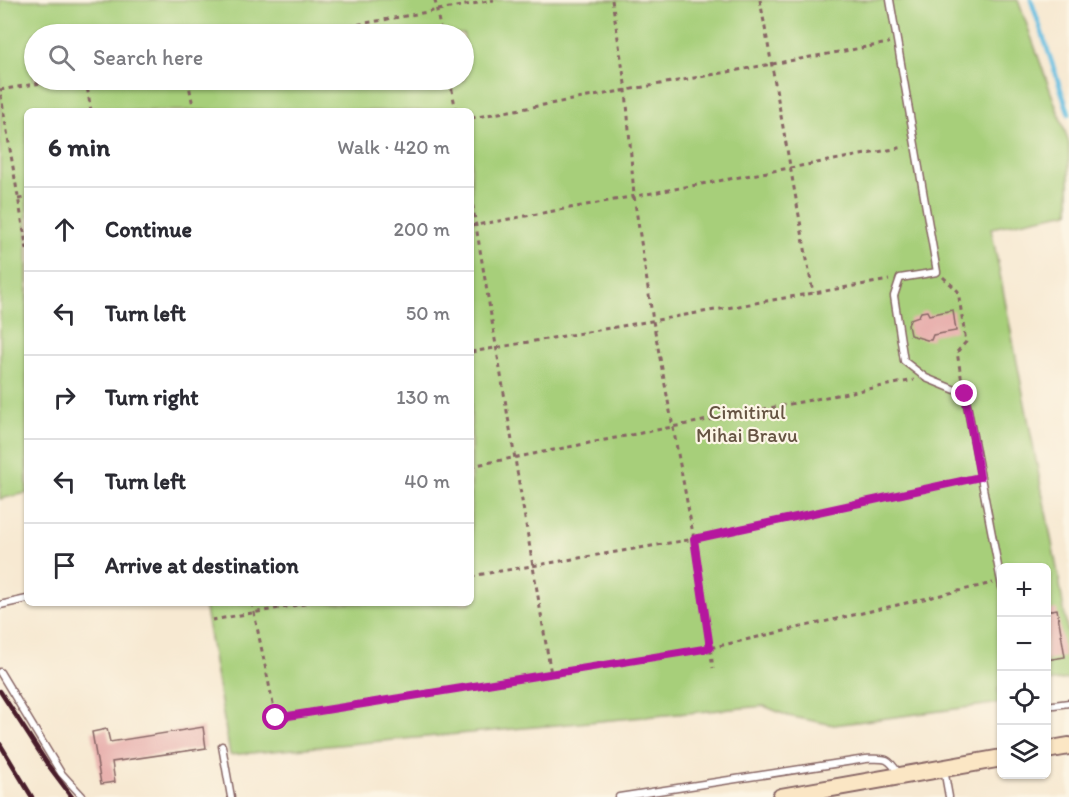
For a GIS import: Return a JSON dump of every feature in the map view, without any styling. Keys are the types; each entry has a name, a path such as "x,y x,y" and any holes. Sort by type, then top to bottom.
{"main road":[{"path":"1051,749 1069,746"},
{"path":"781,797 997,759"}],"lane":[{"path":"890,0 937,272 900,278 894,296 904,361 926,378 965,394 997,564"},
{"path":"0,605 24,600"},
{"path":"0,672 61,772 83,797"},
{"path":"1051,705 1069,703"},
{"path":"222,746 231,797"},
{"path":"619,797 866,759 882,758 890,761 900,776"},
{"path":"944,768 949,797"}],"path":[{"path":"435,0 439,24"},
{"path":"360,24 494,0"},
{"path":"612,0 626,90 634,196 653,321 694,539 713,668"},
{"path":"760,0 813,293"},
{"path":"474,117 897,42"},
{"path":"24,86 0,90 24,233"},
{"path":"88,90 91,108"},
{"path":"190,90 193,108"},
{"path":"452,90 455,108"},
{"path":"476,225 916,145"},
{"path":"18,199 24,198"},
{"path":"474,213 551,674"},
{"path":"937,272 958,291 966,342 957,352 965,394"},
{"path":"474,351 900,278"},
{"path":"474,464 926,378"},
{"path":"474,576 694,539 980,477"},
{"path":"253,606 276,718 710,648 997,585"},
{"path":"212,620 291,606"}],"green space":[{"name":"Cimitirul Mihai Bravu","path":"0,0 1018,0 1069,143 1069,212 991,228 1059,579 1069,642 1069,679 1051,681 1051,563 997,563 997,703 834,725 788,716 764,706 230,755 205,606 474,606 474,108 24,108 24,494 0,499"}],"building":[{"path":"953,310 956,331 933,335 931,340 910,335 908,325 910,319 919,316 921,312 927,311 929,315"},
{"path":"1057,609 1065,657 1051,659 1051,617 1051,610"},
{"path":"203,727 206,748 112,762 115,782 101,784 92,732 107,729 110,742"}],"waterway":[{"path":"1031,0 1069,114"}],"railway":[{"path":"0,691 48,765 72,797"},
{"path":"0,744 32,797"}],"route":[{"path":"276,718 710,648 694,539 980,477 965,394"}]}
